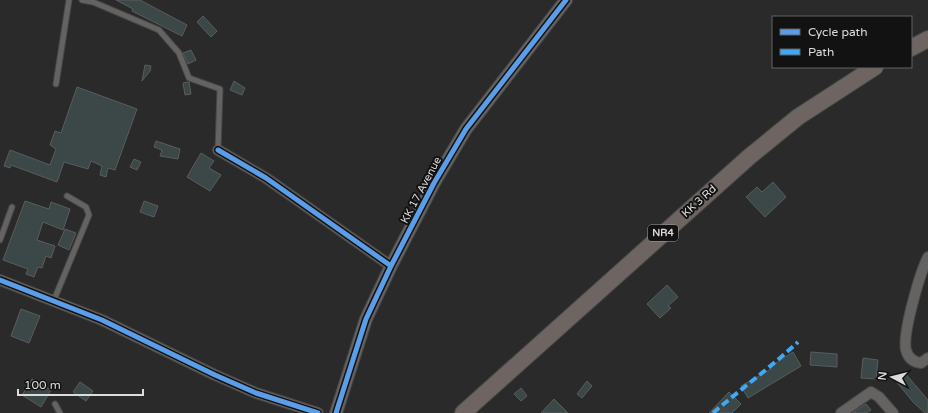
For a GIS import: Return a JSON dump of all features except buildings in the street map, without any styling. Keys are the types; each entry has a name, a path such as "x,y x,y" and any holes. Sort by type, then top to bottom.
{"highway":[{"path":"912,47 928,39"},
{"name":"KK 3 Rd","path":"463,413 749,157 798,117 873,68"}],"street":[{"name":"KK 17 Avenue","path":"336,413 366,318 434,183 466,129 566,0"},
{"path":"218,150 266,178 391,266"},
{"path":"928,257 922,269 909,320 905,349 908,357 916,362 921,363 928,358"},
{"path":"0,280 102,320 215,375 256,393 318,413"},
{"path":"841,413 871,392 879,397 893,413"}],"lane":[{"path":"56,84 69,0"},
{"path":"82,0 100,4 159,30 179,53 189,78 220,89 218,150"},
{"path":"54,300 90,215 86,207 66,196"},
{"path":"0,240 12,207"},
{"path":"55,404 60,413"}],"marked path":[{"path":"713,413 798,342"}],"cycle path":[{"path":"336,413 366,319 391,266 434,183 466,129 566,0"},
{"path":"218,150 266,178 391,266"},
{"path":"0,280 102,320 215,375 256,393 318,413"}]}
